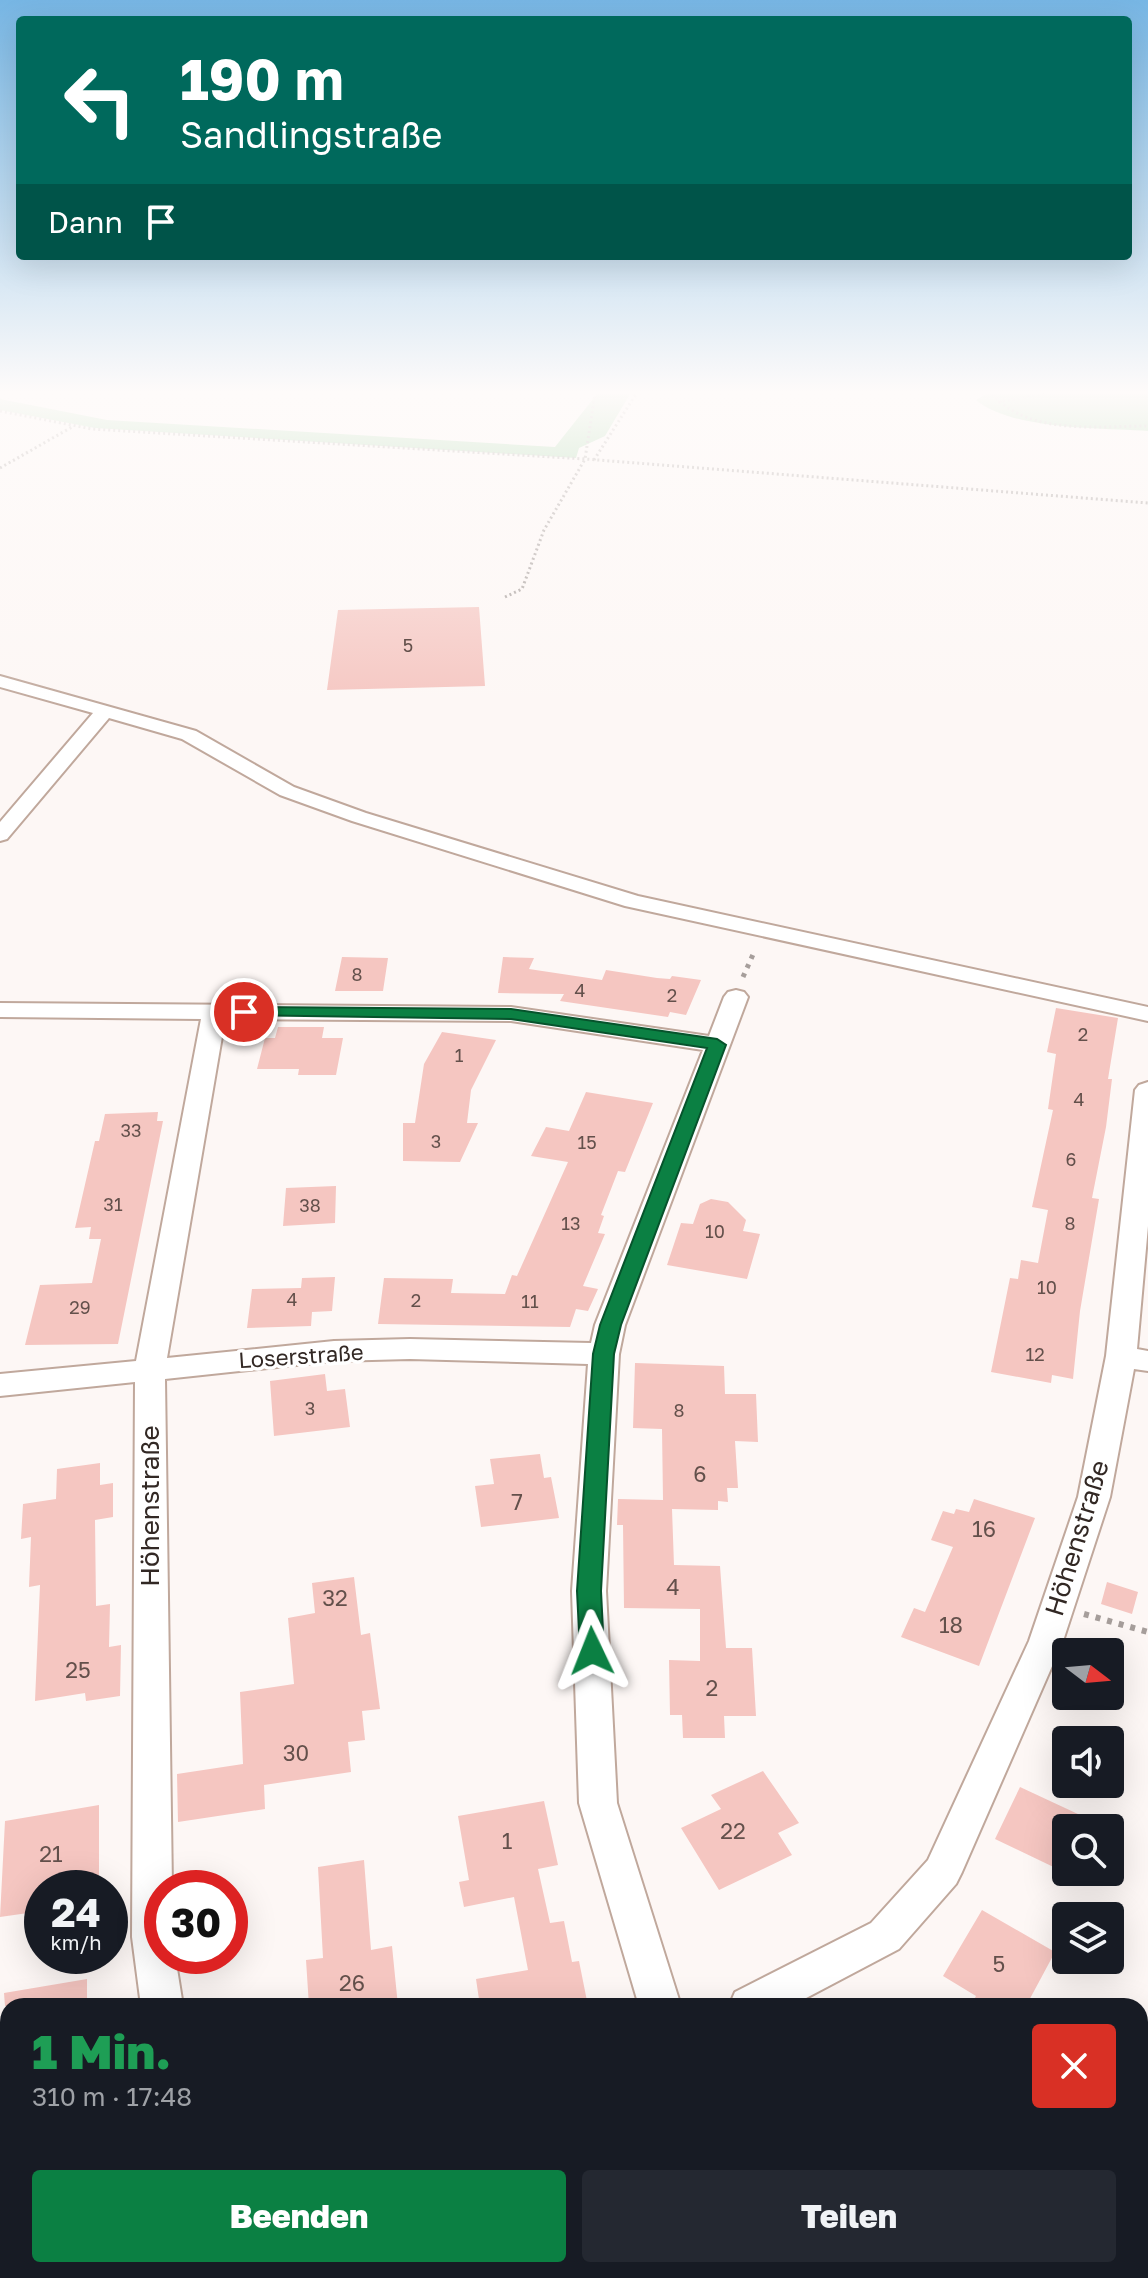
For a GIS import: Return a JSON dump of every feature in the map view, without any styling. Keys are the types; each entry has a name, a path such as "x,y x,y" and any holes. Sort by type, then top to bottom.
{"street":[{"path":"0,681 189,735 287,791 359,817 633,901 1148,1014"},
{"path":"0,835 106,710"},
{"path":"658,1998 598,1803 589,1591 604,1354 610,1325 736,997"},
{"path":"0,1010 511,1014 717,1045"},
{"name":"Höhenstraße","path":"161,1998 152,1937 150,1368 214,1011"},
{"name":"Höhenstraße","path":"765,1998 885,1936 942,1872 1046,1641 1094,1497 1135,1359 1148,1090"},
{"name":"Loserstraße","path":"0,1385 334,1351 410,1349 604,1354"}],"path":[{"path":"505,597 522,589 544,530 561,500"},
{"path":"1113,500 1148,503"},
{"path":"1057,1606 1148,1632"}],"building":[{"path":"479,607 485,686 327,690 338,610"},
{"path":"342,957 388,958 383,991 335,991"},
{"path":"503,957 534,958 529,969 602,980 606,970 657,978 670,979 672,976 701,980 686,1015 670,1012 668,1017 560,1001 564,994 498,993"},
{"path":"1056,1008 1118,1018 1108,1079 1112,1079 1106,1127 1092,1198 1099,1199 1080,1311 1073,1379 1052,1375 1051,1383 991,1372 1010,1278 1018,1279 1021,1260 1038,1263 1048,1210 1032,1207 1053,1110 1048,1109 1056,1054 1047,1052"},
{"path":"278,1027 324,1027 322,1038 343,1038 336,1075 298,1075 299,1069 257,1069 265,1038 275,1038"},
{"path":"442,1032 496,1040 471,1090 467,1123 478,1123 460,1162 403,1161 403,1123 415,1123 424,1064"},
{"path":"586,1092 653,1103 625,1172 618,1171 601,1215 604,1216 598,1233 605,1234 583,1286 598,1289 588,1311 576,1309 570,1327 378,1324 384,1278 453,1279 451,1293 505,1294 512,1275 517,1276 568,1162 531,1156 546,1127 569,1131"},
{"path":"158,1112 157,1121 163,1121 118,1344 25,1345 40,1285 92,1283 101,1239 89,1239 91,1227 75,1228 95,1141 99,1141 105,1114"},
{"path":"336,1186 335,1223 283,1226 286,1188"},
{"path":"711,1199 728,1202 746,1220 743,1231 760,1234 747,1279 667,1265 681,1223 693,1224 700,1204"},
{"path":"335,1277 332,1311 312,1312 311,1326 247,1328 252,1289 301,1288 302,1278"},
{"path":"635,1363 724,1366 725,1394 756,1394 758,1442 735,1441 738,1488 727,1488 728,1502 718,1501 718,1510 672,1509 674,1565 720,1566 726,1648 752,1648 756,1716 724,1716 725,1738 683,1738 682,1715 670,1715 669,1660 700,1661 700,1609 624,1608 623,1525 617,1525 618,1499 663,1500 662,1429 633,1428"},
{"path":"325,1374 327,1391 345,1389 350,1427 274,1436 270,1381"},
{"path":"540,1454 544,1478 551,1477 559,1518 481,1527 475,1486 494,1484 490,1459"},
{"path":"100,1463 100,1485 113,1483 113,1517 95,1520 96,1606 110,1604 109,1647 121,1645 120,1696 86,1701 85,1693 35,1701 40,1585 29,1587 31,1537 21,1539 23,1504 56,1499 57,1469"},
{"path":"974,1499 1035,1518 979,1666 901,1637 914,1608 925,1612 953,1547 931,1540 943,1511 954,1514 956,1509 969,1512"},
{"path":"354,1577 361,1635 370,1633 380,1709 362,1711 365,1740 348,1742 351,1772 264,1785 265,1809 178,1822 177,1774 243,1764 240,1692 294,1684 288,1618 315,1613 312,1583"},
{"path":"1107,1582 1138,1592 1132,1614 1101,1604"},
{"path":"763,1771 799,1823 778,1833 792,1855 719,1890 681,1828 721,1809 711,1795"},
{"path":"1020,1787 1078,1814 1052,1814 1052,1866 995,1839"},
{"path":"544,1801 558,1865 538,1869 550,1923 564,1921 572,1962 579,1961 586,1998 479,1998 476,1979 528,1970 514,1897 464,1907 459,1882 469,1880 458,1816"},
{"path":"99,1805 99,1870 24,1870 24,1914 0,1917 5,1821"},
{"path":"364,1860 371,1950 392,1946 397,1998 308,1998 306,1960 323,1958 318,1867"},
{"path":"982,1910 1052,1950 1052,1958 1030,1998 976,1996 943,1976"},
{"path":"87,1979 87,1998 4,1998 4,1993"}],"route":[{"path":"244,1012 511,1014 717,1045 610,1325 604,1354 589,1591 592,1651"}]}
